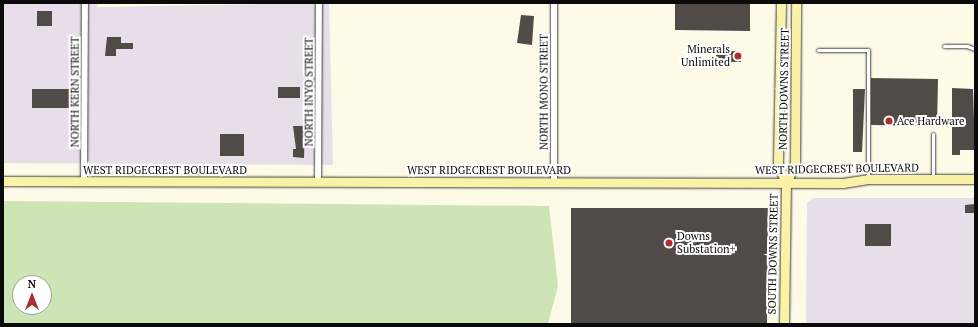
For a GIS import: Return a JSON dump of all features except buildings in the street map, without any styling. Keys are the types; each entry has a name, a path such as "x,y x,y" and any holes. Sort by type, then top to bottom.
{"street":[{"name":"NORTH KERN STREET","path":"84,182 86,3"},
{"name":"NORTH INYO STREET","path":"318,182 320,3"},
{"name":"NORTH MONO STREET","path":"554,3 554,182"},
{"name":"NORTH DOWNS STREET","path":"780,3 778,165 786,183"},
{"name":"NORTH DOWNS STREET","path":"786,183 795,163 796,3"},
{"name":"WEST RIDGECREST BOULEVARD","path":"3,182 843,183 868,179 975,179"},
{"name":"SOUTH DOWNS STREET","path":"784,324 786,183"}],"lane":[{"path":"944,46 967,46 975,49"},
{"path":"818,50 868,50 868,179"},
{"path":"933,134 933,179"}],"shaded area":[{"path":"3,3 97,3 98,7 329,3 333,165 3,163"},
{"path":"813,198 975,198 975,324 806,324 807,203"}],"green space":[{"path":"3,201 549,206 558,286 548,324 3,324"}],"place":[{"name":"Minerals Unlimited","path":"738,56"},
{"name":"Ace Hardware","path":"889,121"},
{"name":"Downs Substation+","path":"669,243"}]}
